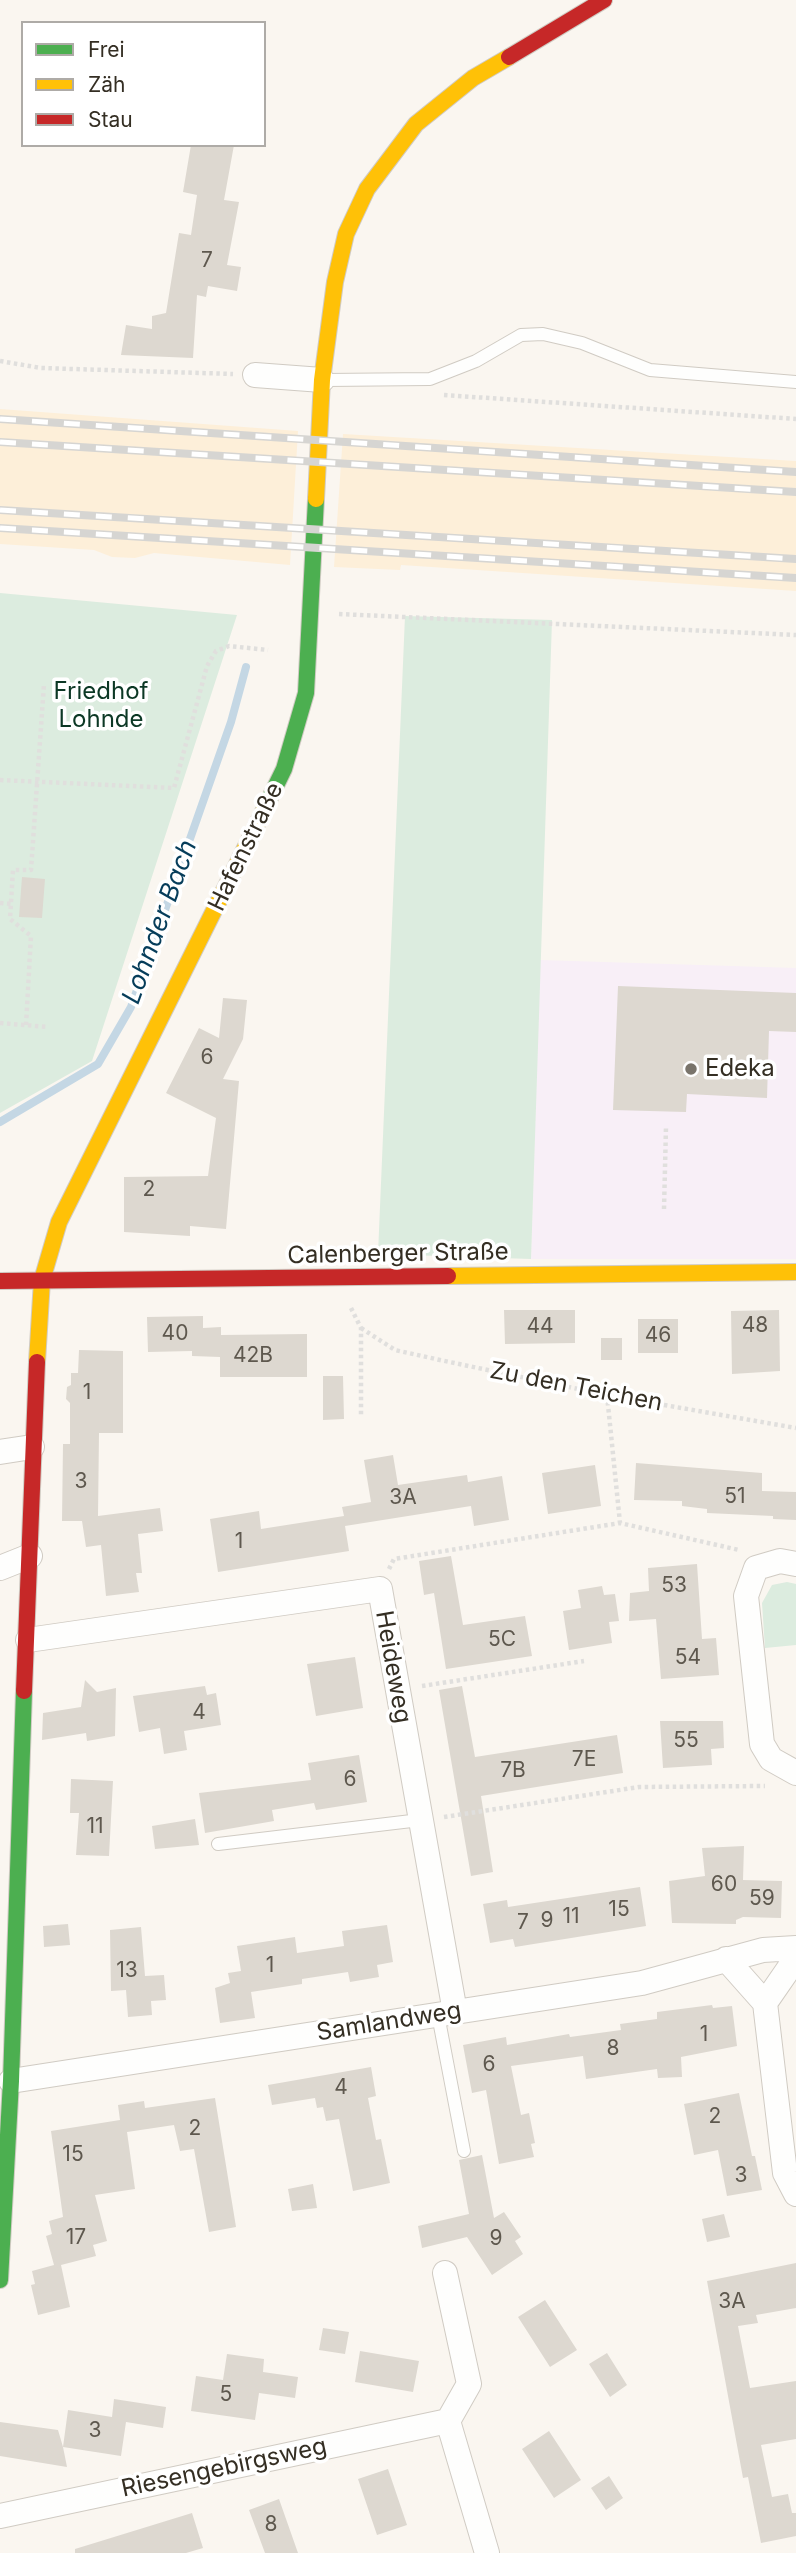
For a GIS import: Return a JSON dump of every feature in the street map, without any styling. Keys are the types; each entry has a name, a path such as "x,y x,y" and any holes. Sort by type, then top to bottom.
{"street":[{"name":"Hafenstraße","path":"0,2280 11,2081 28,1640 32,1447 41,1280 59,1222 284,769 306,692 322,380 335,282 346,234 367,189 416,124 473,78 604,0"},
{"path":"255,375 322,380"},
{"name":"Calenberger Straße","path":"0,1281 796,1272"},
{"path":"0,1452 32,1447"},
{"path":"0,1567 30,1556"},
{"path":"795,1773 772,1759 762,1744 746,1597 756,1567 780,1561 796,1564"},
{"name":"Heideweg","path":"28,1640 380,1589 420,1820 446,2013"},
{"name":"Samlandweg","path":"11,2081 642,1983 763,1950 796,1948"},
{"path":"765,2003 796,1958"},
{"path":"726,1959 765,2003 785,2173 796,2194"},
{"path":"444,2273 469,2384 448,2421 487,2553"},
{"name":"Riesengebirgsweg","path":"0,2516 448,2421"}],"lane":[{"path":"322,380 430,379 476,361 521,335 543,334 582,343 650,370 796,382"},
{"path":"218,1844 420,1820"},
{"path":"446,2013 464,2151"}],"path":[{"path":"0,361 41,368 255,375"},
{"path":"434,394 796,419"},
{"path":"311,613 796,635"},
{"path":"0,780 174,788 207,666 216,651 229,646 268,650"},
{"path":"26,1025 31,936 10,919 13,870 31,870 44,684"},
{"path":"0,903 12,904"},
{"path":"0,1023 48,1027"},
{"path":"664,1209 666,1127"},
{"path":"342,1277 345,1294 361,1328 361,1416"},
{"name":"Zu den Teichen","path":"361,1328 395,1350 607,1395 796,1428"},
{"path":"607,1395 620,1523"},
{"path":"380,1589 394,1559 620,1523 744,1551 756,1567"},
{"path":"397,1689 584,1661"},
{"path":"420,1820 639,1787 766,1786 795,1773"}],"shaded area":[{"path":"0,409 298,431 290,565 154,553 135,558 112,557 94,550 0,544"},
{"path":"343,434 796,461 796,591 401,565 400,570 334,567"},
{"path":"540,960 796,968 796,1259 531,1259"}],"green space":[{"name":"Friedhof Lohnde","path":"0,593 237,615 92,1061 0,1113"},
{"path":"405,616 552,620 531,1259 378,1254"},
{"path":"787,1582 796,1584 796,1645 765,1648 762,1603 772,1585"}],"building":[{"path":"191,147 234,147 224,200 239,202 227,265 241,267 237,291 208,286 206,297 197,295 193,358 121,355 126,325 152,329 152,316 166,313 179,233 191,235 197,195 183,192"},
{"path":"22,877 45,879 42,918 19,917"},
{"name":"Edeka","path":"618,986 796,993 796,1032 769,1031 767,1098 687,1094 686,1112 613,1110"},
{"path":"223,998 247,1000 243,1039 223,1079 239,1081 226,1229 190,1226 190,1236 124,1232 124,1177 208,1176 216,1118 166,1093 199,1028 219,1038"},
{"path":"504,1310 575,1310 575,1343 505,1344"},
{"path":"779,1310 780,1371 732,1374 731,1311"},
{"path":"203,1316 203,1328 221,1327 221,1335 307,1334 307,1377 220,1377 220,1357 192,1356 192,1351 148,1352 147,1317"},
{"path":"638,1319 678,1319 678,1353 638,1353"},
{"path":"601,1338 622,1338 622,1360 601,1360"},
{"path":"79,1350 123,1351 123,1433 99,1433 98,1516 160,1508 163,1531 138,1534 142,1573 136,1573 139,1592 106,1596 101,1545 86,1547 82,1521 62,1521 63,1444 70,1444 70,1403 66,1399 67,1387 71,1385 71,1373 78,1373"},
{"path":"323,1376 343,1376 344,1419 323,1420"},
{"path":"393,1455 398,1485 467,1475 468,1482 502,1476 509,1520 474,1526 471,1506 345,1526 349,1551 218,1572 210,1519 259,1511 261,1529 344,1516 342,1507 371,1502 364,1460"},
{"path":"636,1463 762,1473 762,1491 796,1492 796,1520 773,1519 773,1516 707,1513 707,1509 682,1506 682,1501 634,1500"},
{"path":"595,1465 601,1506 548,1514 542,1473"},
{"path":"451,1556 463,1625 525,1616 532,1656 446,1669 434,1593 424,1595 419,1561"},
{"path":"697,1564 702,1639 716,1638 719,1675 661,1679 656,1619 629,1621 630,1593 649,1591 648,1568"},
{"path":"602,1586 604,1595 615,1594 619,1621 609,1622 612,1643 569,1650 563,1611 581,1608 578,1590"},
{"path":"355,1657 363,1708 316,1716 307,1664"},
{"path":"85,1680 97,1692 116,1688 115,1736 87,1741 86,1733 42,1740 43,1713 81,1707"},
{"path":"205,1686 207,1695 216,1693 221,1725 184,1731 187,1750 164,1754 160,1728 139,1732 133,1696"},
{"path":"462,1686 475,1757 617,1735 623,1773 481,1796 493,1872 471,1876 439,1690"},
{"path":"660,1721 723,1721 724,1748 711,1749 712,1765 663,1768"},
{"path":"359,1755 367,1802 316,1810 314,1803 272,1810 274,1821 205,1833 199,1793 311,1780 308,1763"},
{"path":"71,1779 113,1781 109,1856 76,1855 79,1813 70,1813"},
{"path":"195,1819 199,1845 155,1849 152,1826"},
{"path":"744,1846 743,1880 782,1881 781,1918 743,1917 736,1920 736,1924 672,1923 669,1881 705,1876 702,1848"},
{"path":"640,1887 646,1926 515,1947 513,1939 490,1943 483,1904 507,1900 508,1907"},
{"path":"68,1924 70,1945 44,1947 43,1926"},
{"path":"387,1925 393,1962 377,1965 379,1977 350,1982 348,1972 302,1979 302,1984 251,1992 255,2018 220,2023 215,1988 230,1983 228,1973 241,1971 237,1946 295,1937 297,1953 344,1946 342,1931"},
{"path":"141,1927 145,1976 164,1975 166,2000 151,2001 152,2015 128,2017 126,1990 111,1991 110,1930"},
{"path":"712,2005 713,2008 732,2006 737,2046 681,2057 682,2077 658,2078 657,2069 586,2079 583,2056 511,2066 521,2115 529,2113 535,2143 531,2144 534,2157 499,2164 486,2090 472,2093 463,2045 506,2037 507,2045 569,2034 570,2037 621,2030 620,2024 657,2019 657,2012"},
{"path":"371,2067 376,2096 368,2098 376,2140 381,2139 390,2183 353,2191 339,2119 326,2121 323,2107 317,2108 315,2098 272,2105 268,2085"},
{"path":"739,2093 762,2190 727,2196 718,2150 694,2155 684,2104"},
{"path":"215,2098 236,2227 209,2232 194,2149 180,2151 174,2125 127,2132 135,2189 95,2195 107,2241 93,2245 96,2256 61,2265 70,2307 38,2315 31,2285 35,2284 32,2271 54,2265 46,2236 52,2234 49,2221 63,2217 51,2131 120,2120 118,2105 144,2101 145,2108"},
{"path":"482,2155 494,2218 504,2212 521,2237 515,2241 523,2254 492,2275 467,2237 422,2248 418,2226 469,2214 459,2160"},
{"path":"313,2184 317,2208 292,2211 288,2189"},
{"path":"724,2214 730,2237 707,2242 702,2219"},
{"path":"796,2263 796,2308 756,2315 758,2323 738,2326 750,2388 796,2381 796,2439 761,2445 772,2497 788,2494 792,2513 796,2513 796,2536 761,2543 748,2477 743,2478 707,2281"},
{"path":"545,2300 577,2350 550,2367 518,2317"},
{"path":"323,2328 349,2332 345,2354 319,2350"},
{"path":"360,2351 419,2361 413,2392 355,2382"},
{"path":"607,2353 627,2385 610,2397 589,2364"},
{"path":"227,2354 264,2359 263,2372 298,2377 295,2398 259,2393 255,2420 191,2411 196,2376 223,2380"},
{"path":"114,2399 166,2407 163,2428 126,2422 121,2456 63,2447 68,2410 112,2417"},
{"path":"0,2422 58,2430 67,2467 0,2456"},
{"path":"549,2431 581,2480 554,2498 522,2449"},
{"path":"388,2469 407,2525 377,2535 358,2479"},
{"path":"609,2476 623,2498 606,2510 591,2488"},
{"path":"279,2499 298,2553 265,2553 249,2510"},
{"path":"192,2513 203,2548 186,2553 75,2553 75,2549"}],"waterway":[{"name":"Lohnder Bach","path":"0,1122 98,1064 131,1007 231,722 246,667"}],"railway":[{"path":"0,419 796,472"},
{"path":"0,442 796,492"},
{"path":"0,510 796,559"},
{"path":"0,528 796,578"}],"traffic: fast":[{"path":"264,810 284,769 306,693 316,499"},
{"path":"0,2280 11,2081 24,1691"}],"traffic: slow":[{"path":"316,499 322,380 335,282 346,234 367,189 416,124 473,78 509,57"},
{"path":"37,1362 42,1280 59,1222 264,810"},
{"path":"448,1276 796,1272"}],"traffic: jam":[{"path":"509,57 604,0"},
{"path":"0,1281 448,1276"},
{"path":"24,1691 37,1362"}],"place":[{"name":"Edeka","path":"691,1069"}]}
